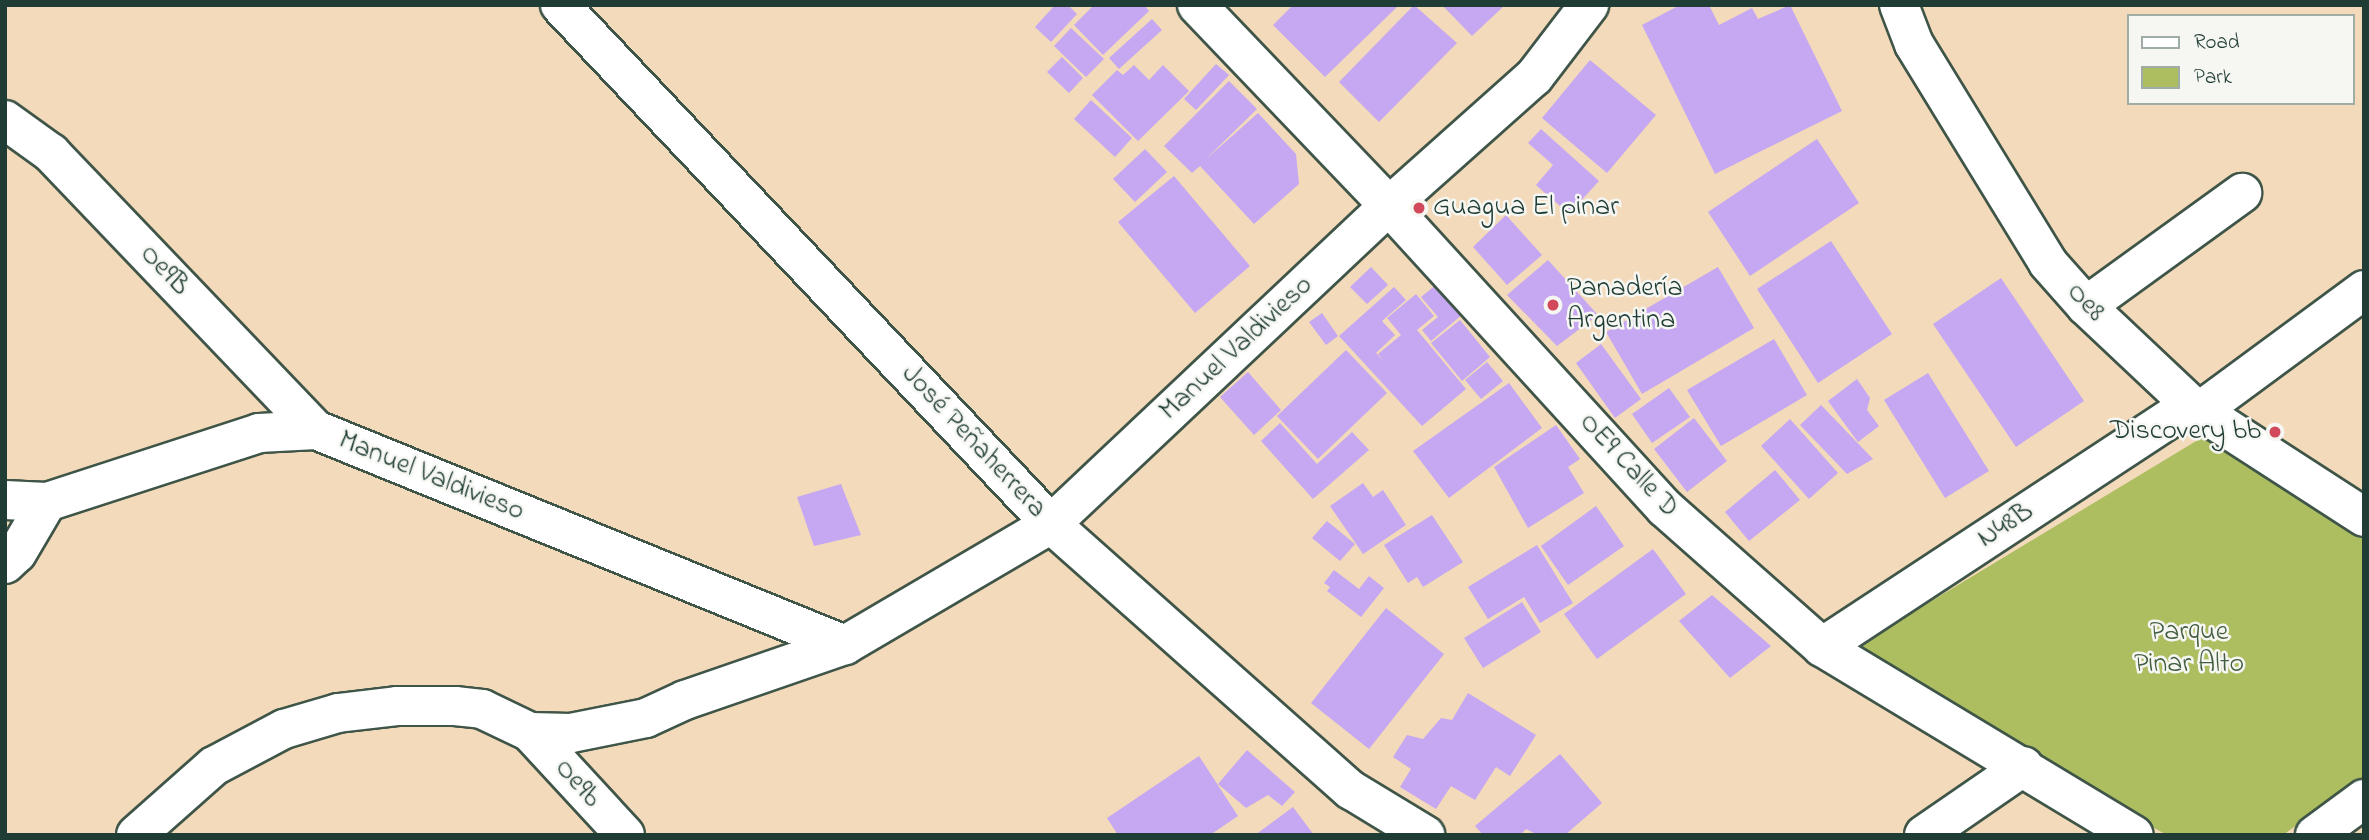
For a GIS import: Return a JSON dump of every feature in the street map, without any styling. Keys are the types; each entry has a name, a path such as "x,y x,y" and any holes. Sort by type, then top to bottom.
{"street":[{"name":"José Peñaherrera","path":"560,5 1051,524 1351,790 1425,835"},
{"name":"OE9 Calle D","path":"1197,5 1389,206 1665,508 1822,646 2134,835"},
{"name":"Manuel Valdivieso","path":"530,732 571,733 646,718 685,700 845,645 1051,524 1389,206 1534,77 1589,5"},
{"name":"Oe8","path":"1899,5 1914,44 2040,251 2086,306 2195,408 2364,517"},
{"name":"Oe9B","path":"5,120 51,153 316,430"},
{"path":"2086,306 2242,194"},
{"name":"N48B","path":"1822,646 2195,408 2364,290"},
{"name":"Manuel Valdivieso","path":"5,500 47,502 259,433 316,430 845,645"},
{"path":"5,564 18,554 47,502"},
{"path":"136,835 174,797 232,754 284,729 338,713 455,705 482,709 530,732"},
{"name":"Oe9b","path":"530,732 625,835"},
{"path":"1924,835 2024,766"},
{"path":"2315,835 2364,799"}],"green space":[{"name":"Parque Pinar Alto","path":"2216,429 2364,529 2364,777 2283,835 2167,835 1839,657"}],"building":[{"path":"1055,5 1068,5 1077,14 1051,42 1035,27"},
{"path":"1094,5 1144,5 1149,11 1103,55 1074,25"},
{"path":"1293,5 1399,5 1325,77 1273,25"},
{"path":"1414,5 1457,43 1379,122 1339,82"},
{"path":"1442,5 1505,5 1472,36"},
{"path":"1680,5 1709,5 1719,25 1752,8 1758,19 1790,5 1842,111 1715,174 1642,25"},
{"path":"1152,19 1162,30 1119,69 1109,58"},
{"path":"1071,28 1104,59 1086,77 1054,46"},
{"path":"1062,57 1083,78 1069,93 1047,72"},
{"path":"1590,60 1656,115 1607,173 1542,118"},
{"path":"1216,64 1229,75 1196,110 1184,99"},
{"path":"1134,65 1149,80 1163,65 1189,91 1138,141 1092,95 1117,70 1123,75"},
{"path":"1229,81 1257,109 1205,160 1258,113 1296,154 1299,184 1254,224 1200,166 1192,173 1164,146"},
{"path":"1091,100 1132,138 1115,157 1074,119"},
{"path":"1541,129 1599,181 1569,214 1536,185 1553,165 1528,143"},
{"path":"1817,139 1859,203 1750,276 1708,212"},
{"path":"1145,149 1167,172 1135,202 1113,179"},
{"path":"1174,176 1250,266 1195,313 1118,222"},
{"path":"1506,215 1542,255 1507,285 1473,247"},
{"path":"1831,241 1892,334 1818,383 1757,289"},
{"name":"Panadería Argentina","path":"1548,260 1598,315 1557,346 1507,295"},
{"path":"1371,267 1388,285 1367,304 1350,287"},
{"path":"1718,267 1754,328 1642,394 1606,332"},
{"path":"2001,278 2084,401 2016,447 1933,324"},
{"path":"1437,284 1463,314 1431,341 1422,330 1438,317 1421,297"},
{"path":"1394,287 1406,300 1382,321 1395,335 1376,353 1384,361 1378,354 1401,335 1387,318 1416,294 1434,316 1417,330 1466,389 1422,426 1339,336"},
{"path":"1322,313 1338,336 1326,345 1309,322"},
{"path":"1460,320 1490,357 1462,381 1431,343"},
{"path":"1774,339 1807,395 1721,446 1687,390"},
{"path":"1601,344 1641,399 1615,418 1576,363"},
{"path":"1346,350 1387,393 1318,459 1277,416"},
{"path":"1487,362 1503,381 1481,399 1465,380"},
{"path":"1248,372 1281,410 1254,435 1220,397"},
{"path":"1928,373 1989,471 1945,498 1884,400"},
{"path":"1857,379 1870,398 1867,410 1879,426 1858,442 1828,401"},
{"path":"1509,383 1542,428 1449,498 1413,451"},
{"path":"1669,388 1690,417 1652,443 1632,414"},
{"path":"1821,405 1873,459 1847,474 1800,425"},
{"path":"1694,418 1727,461 1687,492 1654,449"},
{"path":"1790,419 1838,473 1809,499 1761,446"},
{"path":"1280,423 1317,464 1352,432 1369,450 1313,499 1261,441"},
{"path":"1556,425 1580,459 1568,467 1584,493 1528,528 1494,467"},
{"path":"1775,470 1800,500 1749,541 1725,512"},
{"path":"1363,483 1373,497 1383,490 1406,525 1363,554 1330,506"},
{"path":"841,484 861,535 814,546 797,497"},
{"path":"1596,506 1624,546 1568,585 1541,546"},
{"path":"1432,515 1463,562 1423,587 1417,577 1408,583 1384,545"},
{"path":"1327,521 1355,544 1340,561 1312,538"},
{"path":"1537,545 1573,603 1540,623 1524,597 1488,619 1468,587"},
{"path":"1653,549 1686,594 1597,659 1564,614"},
{"path":"1334,570 1359,589 1369,576 1384,588 1361,617 1327,591 1330,587 1324,583"},
{"path":"1712,595 1771,646 1730,678 1679,621"},
{"path":"1522,602 1541,632 1483,668 1464,638"},
{"path":"1386,608 1444,654 1369,749 1311,703"},
{"path":"1468,693 1536,735 1510,776 1496,767 1475,800 1451,786 1436,809 1400,787 1411,769 1393,757 1407,735 1423,739 1441,718 1452,720"},
{"path":"1247,750 1295,792 1282,806 1268,795 1246,808 1218,784"},
{"path":"1560,754 1602,803 1565,835 1538,835 1526,829 1520,835 1483,835 1475,826"},
{"path":"1199,756 1238,816 1210,835 1118,835 1107,818"},
{"path":"1293,807 1314,835 1255,835"}],"place":[{"name":"Guagua El pinar","path":"1419,208"},
{"name":"Panadería Argentina","path":"1553,305"},
{"name":"Discovery bb","path":"2275,432"}]}
